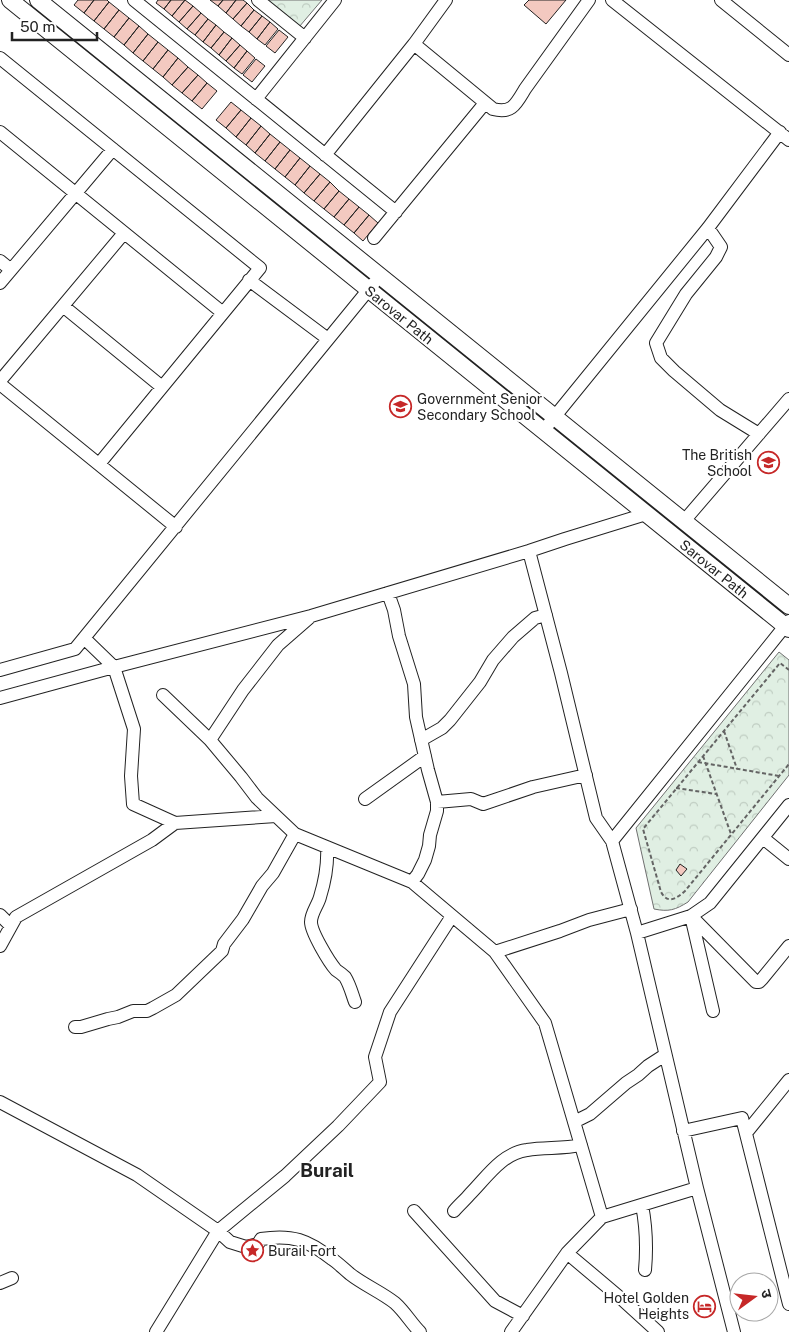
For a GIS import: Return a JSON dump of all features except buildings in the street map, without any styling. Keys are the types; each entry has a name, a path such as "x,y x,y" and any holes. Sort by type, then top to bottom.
{"main road":[{"name":"Sarovar Path","path":"10,0 646,514 788,626"},
{"name":"Sarovar Path","path":"38,0 789,606"}],"street":[{"path":"134,0 396,212"},
{"path":"258,0 306,38"},
{"path":"256,99 335,0"},
{"path":"325,155 414,44 446,0"},
{"path":"414,44 485,103 501,111 510,109 589,0"},
{"path":"543,431 784,136 612,0"},
{"path":"721,0 789,55"},
{"path":"0,58 260,268 98,464"},
{"path":"374,238 485,103"},
{"path":"0,132 223,313"},
{"path":"0,283 113,149"},
{"path":"708,228 721,247 686,294 656,342 661,358 674,371 720,410 759,434"},
{"path":"124,233 0,382 176,526"},
{"path":"0,261 10,270"},
{"path":"0,670 75,649 380,276"},
{"path":"249,280 328,339"},
{"path":"62,306 162,387"},
{"path":"684,521 789,399"},
{"path":"0,698 311,616 529,552 646,514"},
{"path":"529,552 596,818 612,841 638,932 696,1188 734,1332"},
{"path":"388,594 414,684 416,717 437,802 437,811 430,835 430,846 425,860 412,882"},
{"path":"421,740 442,728 450,720 476,688 493,660 513,637 534,618 546,615"},
{"path":"210,740 243,690 278,645 311,616"},
{"path":"612,841 788,626"},
{"path":"84,638 114,667 134,729 131,776 133,804 175,823 276,816"},
{"path":"163,695 210,740 257,798 295,834 412,882 495,952 545,1023 602,1217"},
{"path":"365,798 425,756"},
{"path":"437,802 471,799 483,804 533,787 586,775"},
{"path":"638,932 691,916 710,903 789,805"},
{"path":"0,946 16,917 152,840 175,823"},
{"path":"75,1027 124,1016 134,1011 147,1011 176,995 222,951 224,944 243,919 262,886 273,873 295,834"},
{"path":"763,838 789,859"},
{"path":"327,847 328,856 325,877 320,899 312,916 311,923 324,954 344,976 355,1002"},
{"path":"495,952 589,920 631,909"},
{"path":"0,915 10,926"},
{"path":"156,1332 218,1231 285,1176 338,1126 380,1082 375,1057 390,1012 452,916"},
{"path":"691,916 756,982 759,982 786,954"},
{"path":"691,916 713,1011"},
{"path":"574,1122 590,1114 626,1083 665,1056"},
{"path":"746,1133 789,1080"},
{"path":"0,1102 137,1175 218,1231 230,1242 246,1247 258,1244 261,1239 276,1236 286,1236 307,1242 332,1258 350,1275 395,1303 420,1332"},
{"path":"683,1131 742,1118 789,1304"},
{"path":"454,1211 488,1174 503,1160 517,1152 581,1145"},
{"path":"511,1332 567,1254 602,1217 696,1188"},
{"path":"642,1205 646,1240 646,1270"},
{"path":"414,1211 495,1301 523,1316"},
{"path":"567,1254 658,1332"},
{"path":"0,1283 12,1278"}],"path":[{"path":"789,670 780,663 643,828 663,896 670,899 679,897 686,890 789,764"},
{"path":"724,731 737,769"},
{"path":"703,756 731,834"},
{"path":"698,762 779,776"},
{"path":"676,788 717,794"}],"green space":[{"path":"266,0 322,0 299,27"},
{"path":"779,652 789,660 789,775 688,902 672,910 654,909 636,828"}],"place":[{"name":"Government Senior Secondary School","path":"401,407"},
{"name":"The British School","path":"768,463"},
{"name":"Burail Fort","path":"252,1251"},
{"name":"Hotel Golden Heights","path":"705,1306"}],"district":[{"name":"Burail","path":"327,1170"}]}
